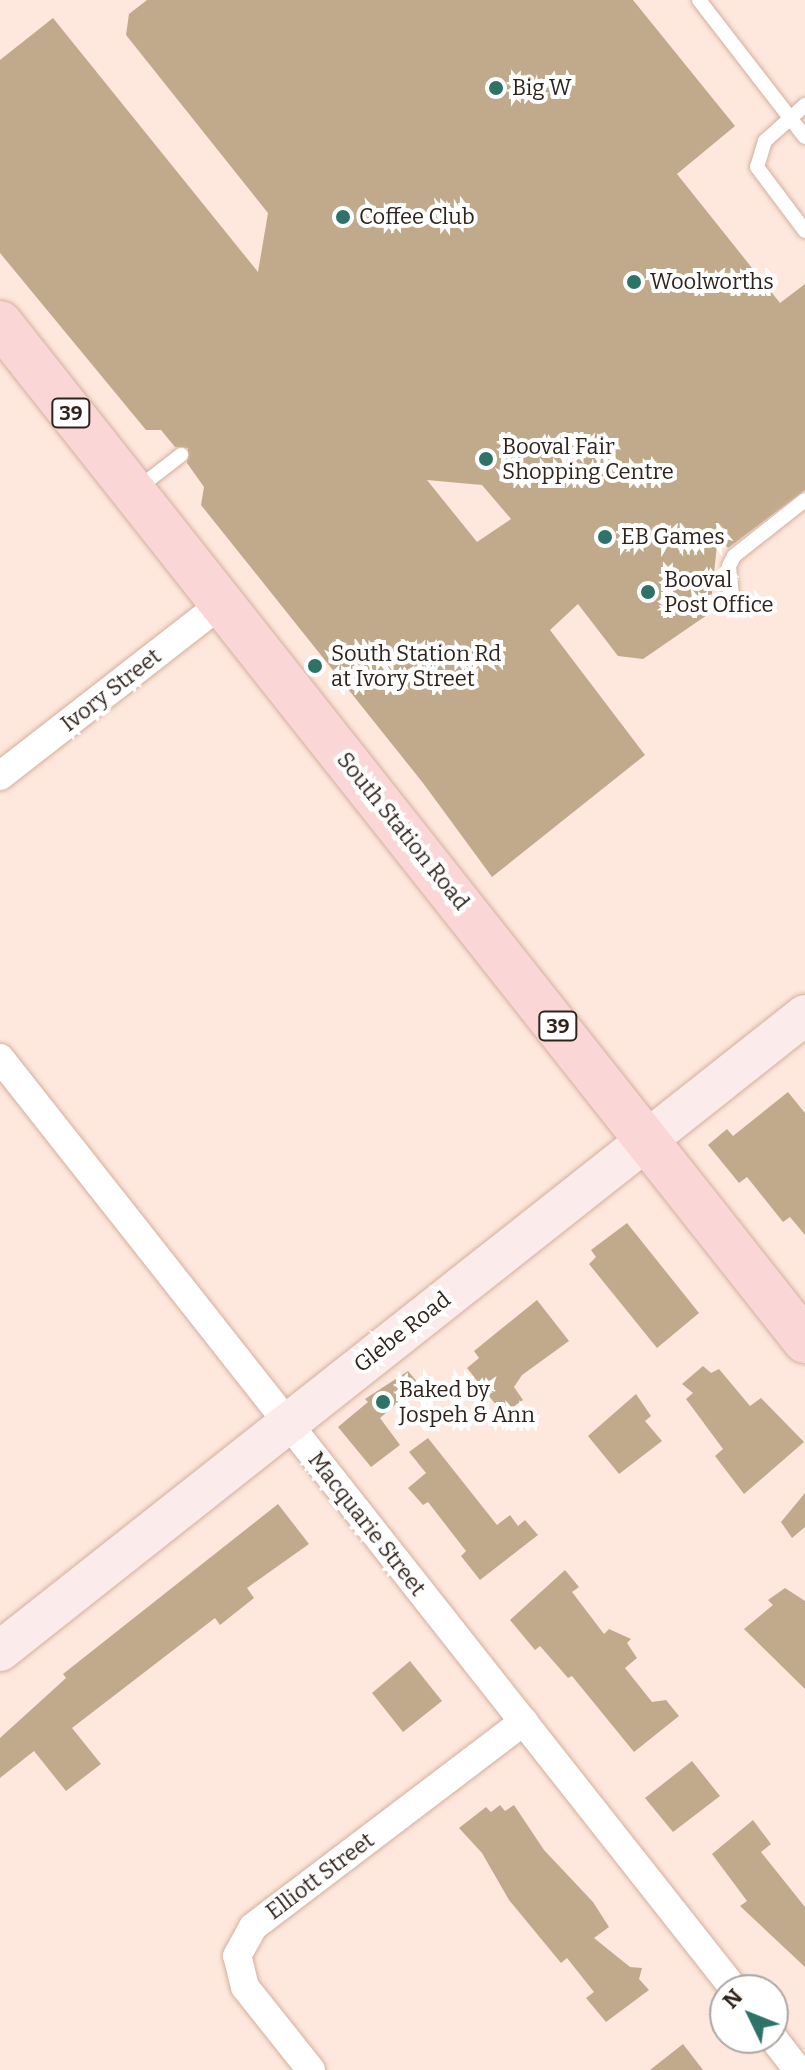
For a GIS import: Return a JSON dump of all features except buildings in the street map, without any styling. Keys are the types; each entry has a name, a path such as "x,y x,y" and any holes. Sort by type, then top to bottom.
{"main road":[{"name":"South Station Road","path":"0,323 805,1341"}],"street":[{"name":"Ivory Street","path":"0,776 222,603"},
{"name":"Glebe Road","path":"0,1651 805,1015"},
{"name":"Macquarie Street","path":"0,1058 722,1974"},
{"name":"Elliott Street","path":"311,2070 245,1987 237,1956 253,1927 524,1721"},
{"path":"786,2054 798,2070"}],"lane":[{"path":"699,0 805,137"},
{"path":"805,105 765,141 757,167 805,231"},
{"path":"134,491 181,455"},
{"path":"732,595 729,566 734,556 805,500"}],"place":[{"name":"Big W","path":"496,88"},
{"name":"Coffee Club","path":"343,217"},
{"name":"Woolworths","path":"634,282"},
{"name":"Booval Fair Shopping Centre","path":"486,459"},
{"name":"EB Games","path":"605,537"},
{"name":"Booval Post Office","path":"648,592"},
{"name":"South Station Rd at Ivory Street","path":"315,666"},
{"name":"Baked by Jospeh & Ann","path":"383,1402"}]}
